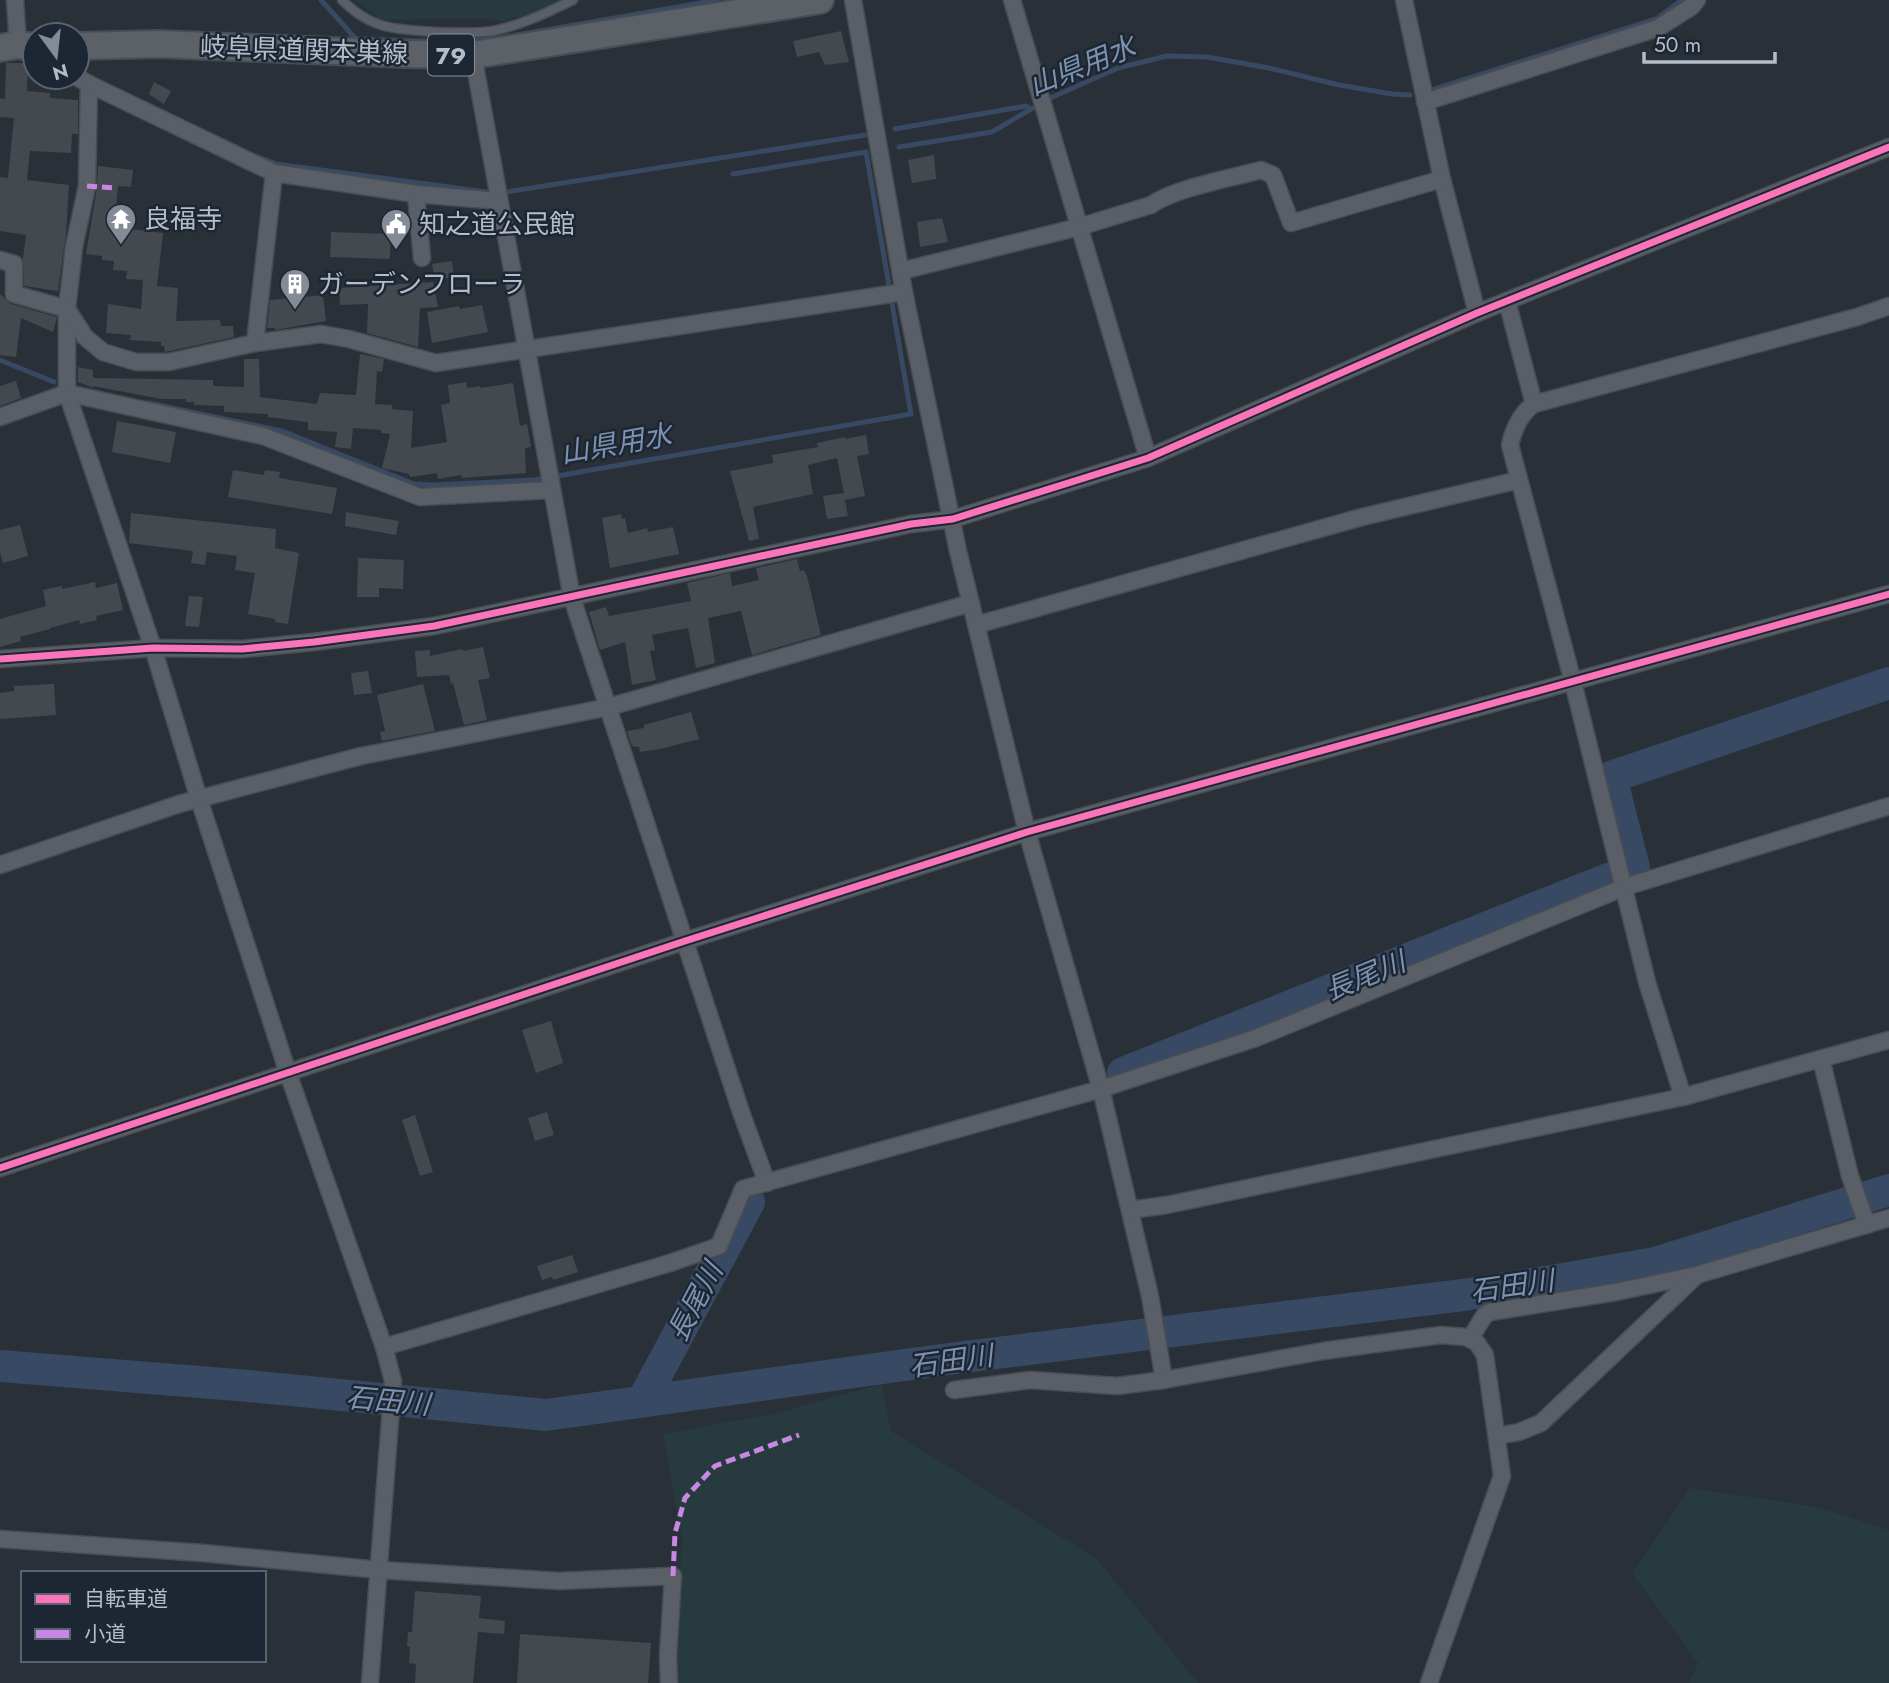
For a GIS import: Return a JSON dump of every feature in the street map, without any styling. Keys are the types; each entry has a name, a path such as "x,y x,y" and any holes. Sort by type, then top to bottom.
{"main road":[{"name":"岐阜県道関本巣線","path":"91,46 472,44 820,0"}],"street":[{"path":"11,48 15,0"},
{"path":"853,0 904,292 971,603 1027,832 1101,1089 1150,1296 1164,1380"},
{"path":"1012,0 1148,458"},
{"path":"1404,0 1442,179 1477,313"},
{"path":"1425,102 1658,28 1691,7 1697,0"},
{"path":"472,44 525,350 572,598 741,1112 767,1183"},
{"path":"91,84 274,173 416,194 499,201"},
{"path":"83,91 87,186 74,247 67,309 67,393 153,648 288,1073 384,1347 393,1381 370,1683"},
{"path":"0,659 153,648 242,649 434,625 572,598 911,524 953,519 1148,458 1477,313 1889,147"},
{"path":"901,271 1079,227 1151,205 1185,191 1261,170 1273,175 1291,223 1442,179"},
{"path":"255,343 274,173"},
{"path":"416,194 422,258"},
{"path":"0,260 14,264 13,294 67,309 85,337 103,352 136,362 169,362 255,343 321,334 436,363 904,292"},
{"path":"1507,301 1534,404"},
{"path":"1683,1097 1647,982 1573,682 1510,445 1522,415 1534,404 1889,306"},
{"path":"0,416 67,393 263,436 420,497 550,481"},
{"path":"976,625 1362,517 1519,480"},
{"path":"0,1168 685,941 1027,832 1889,594"},
{"path":"0,865 112,825 199,799 361,756 609,707 971,603"},
{"path":"384,1347 670,1263 719,1246 743,1189 1101,1089 1256,1038 1625,887 1889,806"},
{"path":"1130,1210 1167,1205 1683,1097 1889,1040"},
{"path":"1821,1059 1850,1176 1867,1225"},
{"path":"1470,1339 1484,1316 1490,1312 1616,1292 1697,1275 1889,1218"},
{"path":"1497,1436 1519,1432 1541,1423 1697,1275"},
{"path":"954,1390 1030,1380 1117,1386 1323,1351 1441,1335 1466,1337 1477,1343 1485,1355 1502,1476 1429,1683"},
{"path":"0,1539 203,1553 380,1570 559,1581 673,1576 669,1683"}],"lane":[{"path":"342,0 363,17 380,25 472,44 495,31 534,19 573,0"}],"green space":[{"path":"355,0 588,0 501,21 484,18 382,20"},
{"path":"881,1384 891,1431 1097,1559 1198,1683 673,1683 682,1539 663,1434 777,1413"},
{"path":"1690,1488 1818,1507 1889,1530 1889,1683 1689,1683 1698,1663 1632,1573"}],"building":[{"path":"841,31 849,62 825,65 819,52 797,57 793,41"},
{"path":"6,63 21,63 21,91 50,93 50,98 78,100 78,134 72,134 71,153 30,151 27,180 69,185 58,291 24,286 26,235 0,231 0,177 8,178 14,118 0,117 0,98 5,99"},
{"path":"154,82 171,91 164,104 149,94"},
{"path":"934,155 936,179 912,183 908,160"},
{"path":"98,166 133,170 131,187 118,186 114,227 163,233 157,286 178,288 176,321 220,320 221,326 233,326 234,337 165,352 161,342 130,340 131,335 106,333 108,304 141,309 143,280 126,279 127,271 113,270 114,261 86,254"},
{"path":"942,218 948,242 920,247 917,222"},
{"path":"331,232 391,234 390,257 330,257"},
{"path":"452,261 454,277 435,280 432,264"},
{"path":"433,282 438,307 420,308 418,347 367,333 368,304 340,305 339,288"},
{"path":"0,294 11,304 57,317 53,332 21,318 16,357 0,355"},
{"name":"ガーデンフローラ","path":"323,295 326,321 275,330 267,328 270,300"},
{"path":"482,305 488,332 432,343 427,312"},
{"path":"360,354 384,359 382,372 377,371 375,404 413,411 411,448 447,442 441,405 450,403 448,385 466,382 467,388 480,388 513,383 520,426 527,424 531,447 525,448 526,473 462,478 461,475 438,479 437,473 410,477 409,474 382,468 390,434 381,433 381,430 353,428 351,449 335,447 337,432 308,430 308,422 268,417 268,414 224,412 224,406 194,405 194,402 186,402 186,399 161,399 93,386 94,388 78,382 78,367 93,370 93,378 213,380 213,386 244,387 244,359 259,359 260,397 317,404 320,393 356,395"},
{"path":"16,381 21,398 0,406 0,386"},
{"path":"117,421 176,432 170,463 112,452"},
{"path":"866,435 869,454 857,456 865,496 845,500 848,516 827,519 823,496 844,493 837,458 808,465 813,494 753,507 759,539 749,541 730,471 773,463 772,455 818,447 817,443"},
{"path":"233,470 264,475 265,470 280,472 279,478 337,488 332,514 228,497"},
{"path":"346,512 399,521 396,535 345,526"},
{"path":"131,513 276,529 275,548 299,553 288,624 248,614 255,573 235,570 237,556 207,552 205,565 191,563 193,551 129,543"},
{"path":"621,514 622,519 625,518 628,533 647,528 648,532 673,527 679,554 610,568 602,518"},
{"path":"20,525 28,556 3,563 0,530"},
{"path":"358,558 404,560 403,589 379,588 379,597 357,597"},
{"path":"797,559 800,571 804,570 807,576 821,635 752,655 741,611 708,618 715,663 696,668 688,628 652,635 655,650 650,651 656,680 632,685 625,642 600,650 589,612 606,607 609,616 691,601 687,583 730,573 732,586 759,580 756,568"},
{"path":"95,582 96,588 117,583 123,610 96,616 97,620 80,624 79,620 20,637 21,641 0,647 0,619 46,606 43,590"},
{"path":"189,596 203,597 199,627 185,626"},
{"path":"483,647 490,678 478,680 487,720 464,725 449,675 417,677 415,651 430,650 430,656"},
{"path":"368,671 372,693 354,695 351,673"},
{"path":"54,684 56,715 0,719 0,693 14,691 14,686"},
{"path":"423,684 435,731 382,741 380,732 385,731 377,695"},
{"path":"691,712 699,739 640,752 639,747 632,746 627,731"},
{"path":"551,1021 563,1063 536,1073 522,1030"},
{"path":"547,1112 554,1135 535,1141 528,1118"},
{"path":"415,1115 433,1172 420,1176 402,1120"},
{"path":"572,1255 578,1272 553,1280 552,1277 542,1280 537,1266"},
{"path":"415,1591 481,1596 479,1618 505,1621 504,1634 478,1632 473,1683 415,1683 416,1664 409,1663 410,1647 407,1646 408,1632 412,1632"},
{"path":"520,1634 651,1643 648,1683 517,1683"}],"waterway":[{"path":"321,0 356,39 459,42 499,38 717,0"},
{"name":"山県用水","path":"1428,91 1656,19 1682,0"},
{"name":"山県用水","path":"899,147 992,132 1048,99 1118,68 1167,56 1207,57 1269,68 1339,85 1410,95"},
{"path":"895,129 1026,106 1031,109"},
{"path":"507,192 865,135"},
{"name":"山県用水","path":"149,403 282,431 414,484 434,485 534,480 911,414 866,152 733,174"},
{"path":"256,156 276,164 487,192"},
{"name":"山県用水","path":"0,360 54,382"},
{"name":"長尾川","path":"1634,868 1611,777 1889,683"},
{"name":"長尾川","path":"1123,1073 1608,879"},
{"name":"石田川","path":"0,1366 249,1386 546,1415 948,1359 1463,1295 1551,1281 1655,1263 1889,1190"},
{"name":"長尾川","path":"642,1402 749,1202"}],"marked path":[{"path":"87,186 115,188"},
{"path":"673,1576 675,1533 685,1498 715,1466 799,1435"}],"cycle path":[{"path":"0,659 153,648 242,649 434,626 911,524 953,519 1148,458 1477,313 1889,147"},
{"path":"0,1168 685,941 1027,832 1889,594"}],"place":[{"name":"良福寺","path":"121,246"},
{"name":"知之道公民館","path":"396,251"},
{"name":"ガーデンフローラ","path":"295,311"}]}
